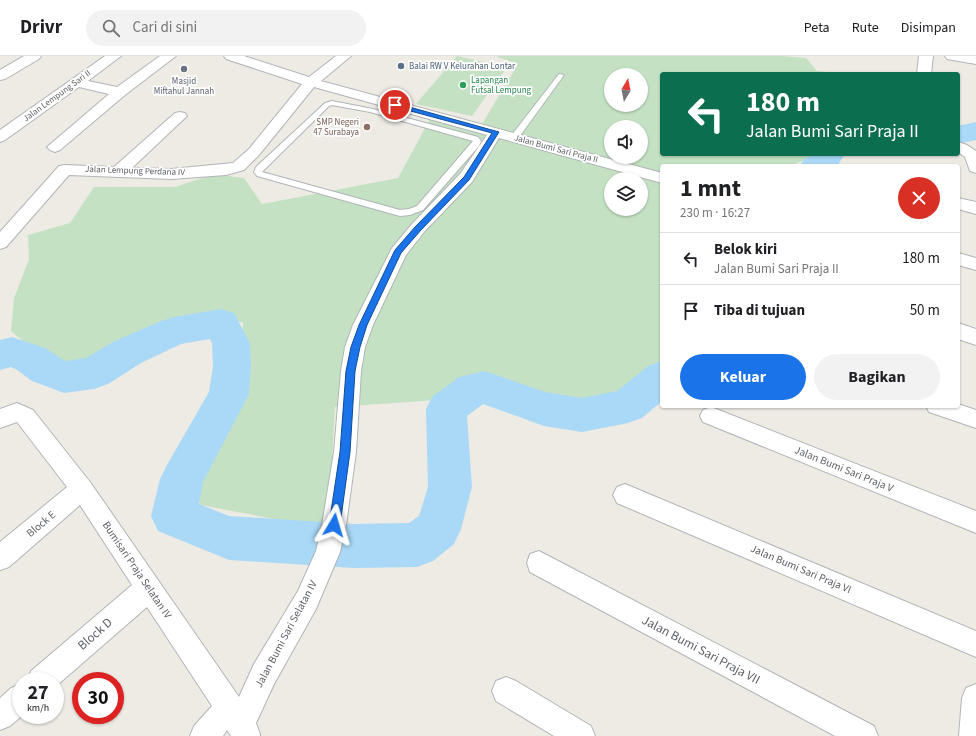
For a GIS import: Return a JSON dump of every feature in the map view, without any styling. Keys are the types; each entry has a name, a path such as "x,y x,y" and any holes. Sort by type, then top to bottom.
{"street":[{"path":"0,76 34,56"},
{"name":"Jalan Lempung Sari II","path":"0,137 114,56"},
{"path":"54,147 120,92 169,56"},
{"name":"Jalan Bumi Sari Praja II","path":"231,56 311,82 376,106 496,132 660,177"},
{"name":"Jalan Lempung Perdana IV","path":"0,243 65,170 172,174 226,170 238,167 254,152 311,82 344,56"},
{"path":"924,72 926,56"},
{"path":"952,56 976,60"},
{"path":"76,82 120,92"},
{"path":"120,171 180,116"},
{"name":"Jalan Bumi Sari Selatan IV","path":"204,736 239,723 264,674 307,600 328,552 334,525 345,452 351,371 356,347 363,325 398,252 418,228 466,178 496,132"},
{"path":"960,148 967,150 974,157 976,168"},
{"path":"960,204 976,208"},
{"path":"960,260 976,264"},
{"path":"960,332 976,336"},
{"path":"943,408 976,419"},
{"name":"Bumisari Praja Selatan IV","path":"8,415 25,416 82,489 239,723"},
{"name":"Jalan Bumi Sari Praja V","path":"712,416 976,522"},
{"name":"Block E","path":"0,558 82,489"},
{"name":"Jalan Bumi Sari Praja VI","path":"625,495 976,644"},
{"name":"Jalan Bumi Sari Praja VII","path":"539,563 864,736"},
{"name":"Block D","path":"51,672 149,588"},
{"path":"506,691 581,736"},
{"path":"973,736 976,698"},
{"path":"0,716 12,706"}],"lane":[{"path":"514,138 561,75"},
{"path":"338,103 376,106 475,139 477,142 420,208 410,212 400,213 260,174 258,172 259,169 327,104 338,103"}],"green space":[{"name":"Lapangan Futsal Lempung","path":"457,56 507,67 472,116 416,104"},
{"path":"498,56 783,56 806,58 817,71 826,72 660,72 660,156 814,156 795,164 660,164 660,366 620,399 559,402 502,381 473,379 438,400 335,407 328,529 200,505 195,480 234,412 244,359 243,323 223,315 194,316 121,347 86,369 58,368 11,331 14,298 29,259 28,235 70,223 94,187 175,187 214,174 244,178 262,204 398,178 431,117 482,124 518,64 497,57"}],"waterway":[{"path":"960,135 976,131"},
{"path":"819,164 825,161 829,156"},
{"path":"0,355 12,352 31,359 46,370 64,377 94,373 128,352 174,331 221,323 231,343 232,366 229,394 182,479 174,516 229,538 354,546 417,545 438,529 450,487 446,409 473,389 485,387 544,409 582,415 628,406 660,379"}],"place":[{"name":"Balai RW V Kelurahan Lontar","path":"401,66"},
{"name":"Masjid Miftahul Jannah","path":"184,69"},
{"name":"Lapangan Futsal Lempung","path":"463,85"},
{"name":"SMP Negeri 47 Surabaya","path":"367,127"}],"route":[{"path":"334,525 345,452 351,371 356,347 363,325 398,252 418,228 445,202 466,178 496,132 395,105"}]}
